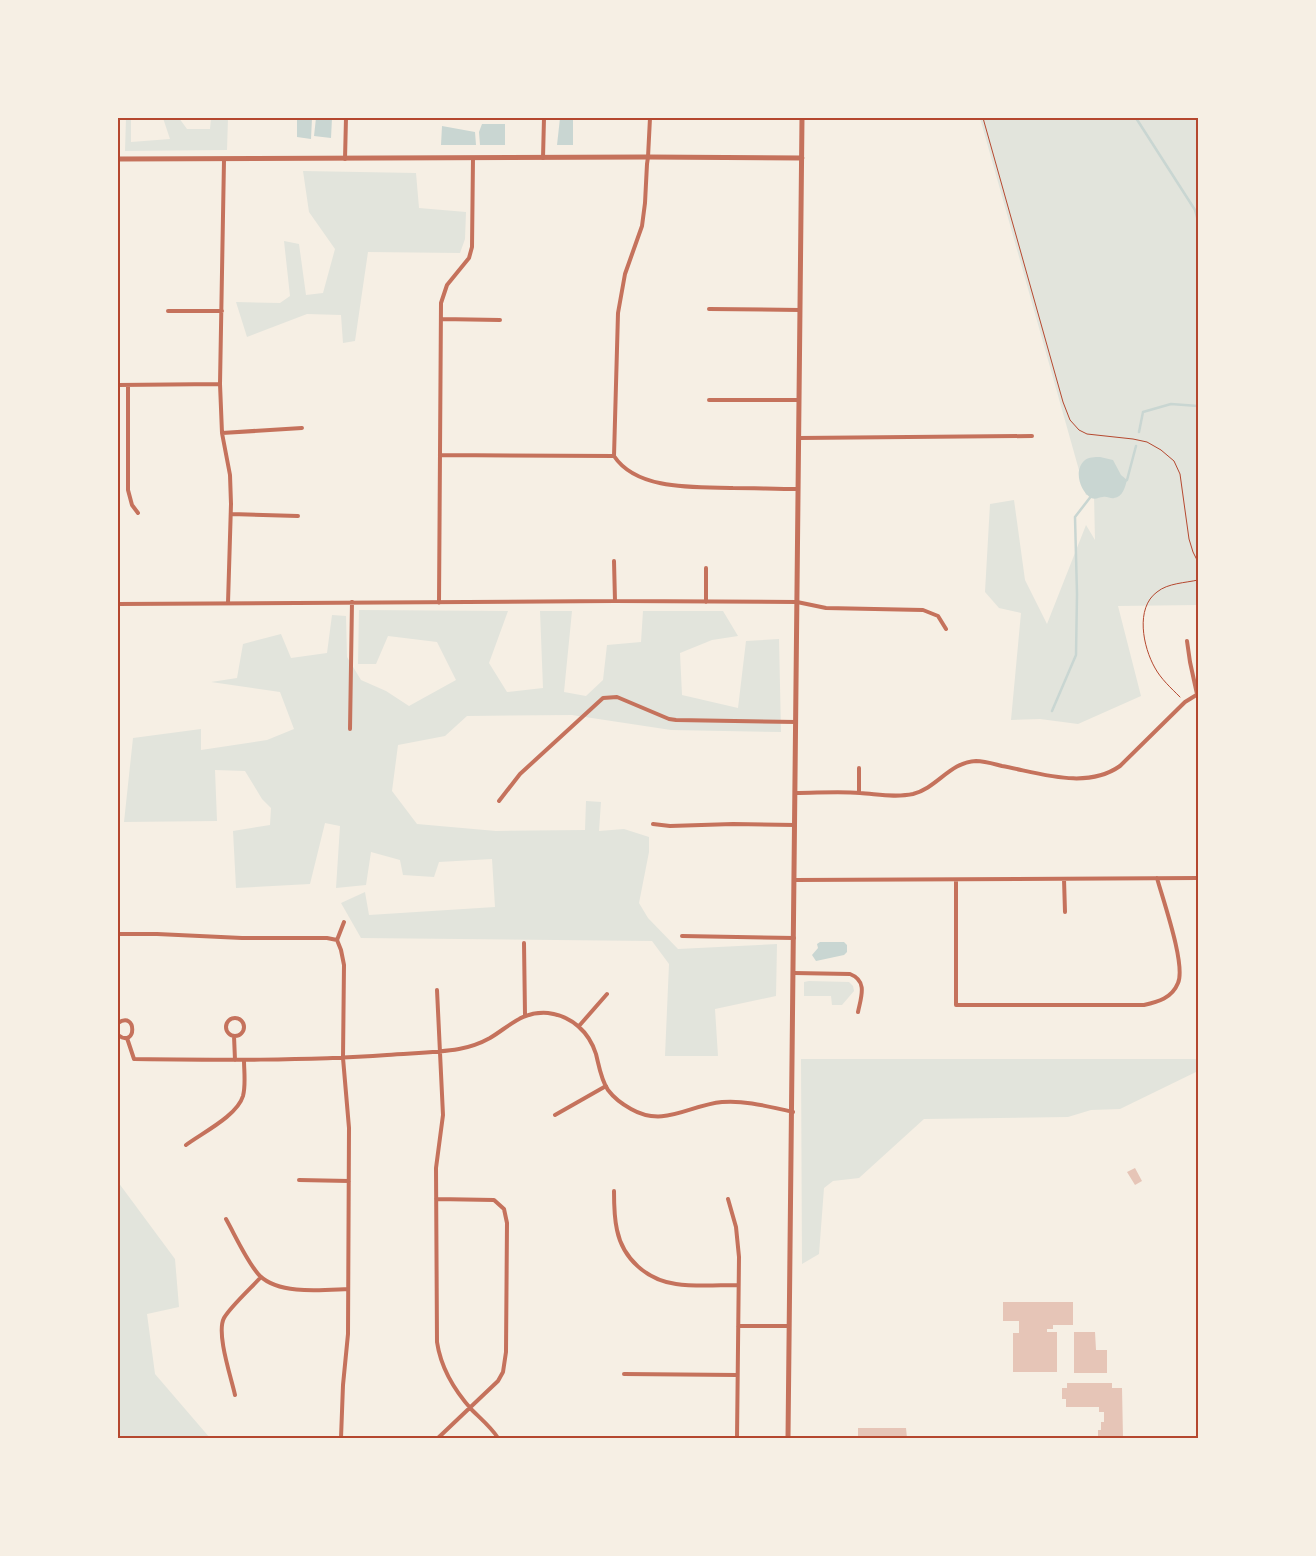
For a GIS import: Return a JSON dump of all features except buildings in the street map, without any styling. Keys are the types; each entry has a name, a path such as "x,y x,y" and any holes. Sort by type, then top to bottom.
{"street":[{"path":"345,159 346,118"},
{"path":"543,158 544,118"},
{"path":"650,118 642,226 625,274 618,313 614,456 619,463 634,474 651,481 671,485 702,488 798,489"},
{"path":"788,1438 793,1112 802,118"},
{"path":"439,603 441,303 447,285 469,258 472,247 473,158"},
{"path":"118,159 802,158"},
{"path":"224,160 220,384 222,432 230,475 231,514 228,604"},
{"path":"709,309 800,310"},
{"path":"168,311 222,311"},
{"path":"441,319 500,320"},
{"path":"118,384 220,384"},
{"path":"128,385 128,490 132,505 138,513"},
{"path":"709,400 799,400"},
{"path":"222,432 302,428"},
{"path":"799,438 1032,436"},
{"path":"441,456 614,456"},
{"path":"231,514 298,516"},
{"path":"614,561 615,602"},
{"path":"706,568 706,602"},
{"path":"350,729 352,602"},
{"path":"118,604 797,602 826,608 924,610 938,616 946,629"},
{"path":"795,793 859,793 882,796 913,794 931,786 953,768 975,761 1062,777 1086,779 1115,770 1185,702 1198,694 1187,641"},
{"path":"499,801 520,774 603,698 617,697 676,720 796,722"},
{"path":"859,768 859,793"},
{"path":"653,824 670,826 795,825"},
{"path":"956,880 956,1005 1144,1004 1157,1002 1168,997 1178,984 1180,968 1178,953 1157,878"},
{"path":"795,880 1198,878"},
{"path":"1064,879 1065,912"},
{"path":"341,1438 342,1385 347,1351 349,1128 343,1058 344,965 337,940 344,922"},
{"path":"118,934 242,938 327,938 337,940"},
{"path":"682,936 794,938"},
{"path":"524,943 525,1015"},
{"path":"794,973 850,974 856,977 860,982 862,993 858,1012"},
{"path":"437,990 442,1115 436,1168 437,1342 440,1358 449,1380 498,1438"},
{"path":"579,1026 607,994"},
{"path":"127,1038 134,1059 244,1060 343,1058 467,1048 482,1042 525,1015 542,1013 558,1015 579,1026 594,1047 606,1086 616,1099 643,1115 663,1117 706,1104 722,1102 740,1102 793,1112"},
{"path":"234,1018 240,1020 243,1027 240,1034 234,1036 227,1031 226,1025 229,1020 234,1018"},
{"path":"118,1023 124,1020 131,1024 133,1032 127,1038 121,1038 118,1035"},
{"path":"234,1036 235,1060"},
{"path":"186,1145 230,1114 240,1102 244,1087 244,1060"},
{"path":"555,1115 606,1086"},
{"path":"298,1180 349,1181"},
{"path":"614,1191 614,1216 618,1236 629,1257 638,1267 662,1281 675,1284 738,1285"},
{"path":"436,1199 494,1200 504,1209 507,1218 506,1352 502,1377 438,1438"},
{"path":"728,1199 738,1233 739,1257 737,1438"},
{"path":"226,1219 261,1277 272,1283 292,1289 348,1289"},
{"path":"235,1395 222,1339 221,1324 226,1315 261,1277"},
{"path":"738,1326 789,1326"},
{"path":"624,1374 737,1375"}],"path":[{"path":"983,118 1070,420 1079,430 1087,434 1147,442 1161,450 1174,461 1180,474 1189,539 1198,562"},
{"path":"1185,702 1155,669 1145,636 1144,617 1148,602 1158,592 1171,586 1198,580"}],"shaded area":[{"path":"126,118 131,118 131,142 170,139 163,118 179,118 187,129 210,129 211,118 228,118 227,150 125,151"},
{"path":"297,118 312,118 311,139 297,137"},
{"path":"316,118 332,118 331,138 314,136"},
{"path":"560,118 573,118 573,145 557,145"},
{"path":"980,118 1198,118 1198,605 1118,606 1141,696 1078,724 1040,719 1011,720 1021,613 999,608 985,592 990,504 1014,500 1025,580 1047,624 1086,525 1095,540 1094,495 1086,495"},
{"path":"482,124 505,124 505,145 480,145 479,132"},
{"path":"442,126 475,132 476,145 441,145"},
{"path":"303,171 416,173 419,208 466,212 465,239 460,253 368,252 355,341 343,343 341,315 307,314 247,337 236,302 280,303 290,296 284,241 299,244 306,295 323,293 335,249 309,212"},
{"path":"1100,457 1113,460 1121,475 1127,480 1120,496 1113,498 1091,498 1081,486 1079,469 1081,464 1088,458"},
{"path":"359,610 508,611 489,663 507,692 543,688 540,611 572,611 564,692 586,696 603,680 607,645 641,642 643,611 723,611 738,636 712,640 680,653 682,695 738,708 746,641 779,639 781,732 671,730 572,715 467,716 445,736 398,745 392,791 417,824 496,831 585,830 586,801 601,802 599,831 624,829 649,837 649,852 639,903 648,918 678,949 777,944 776,996 715,1009 718,1056 665,1056 669,964 652,941 361,938 341,903 365,892 369,915 495,907 492,859 439,862 434,877 403,875 400,860 371,852 366,885 336,888 340,826 325,823 310,884 236,888 233,831 270,825 271,808 262,799 245,771 215,770 217,821 124,822 133,738 201,729 201,750 267,740 294,729 280,692 211,682 237,678 243,644 281,634 291,658 327,653 332,615 346,616 347,657 361,680 386,691 409,706 456,680 437,642 388,636 376,664 358,664"},
{"path":"820,942 844,942 847,945 847,952 844,955 816,961 812,955 818,948 817,944"},
{"path":"804,982 849,982 853,986 854,991 842,1005 832,1005 831,996 804,996"},
{"path":"801,1059 1198,1059 1198,1071 1120,1109 1091,1110 1068,1117 924,1119 859,1178 833,1181 824,1188 819,1254 802,1264"},
{"path":"118,1182 175,1259 179,1307 147,1314 155,1374 210,1438 118,1438"}],"waterway":[{"path":"1136,118 1195,210 1198,221"},
{"path":"1139,432 1143,412 1171,404 1198,406"},
{"path":"1124,481 1127,480 1136,446"},
{"path":"1052,711 1076,655 1075,517 1092,495"}]}
